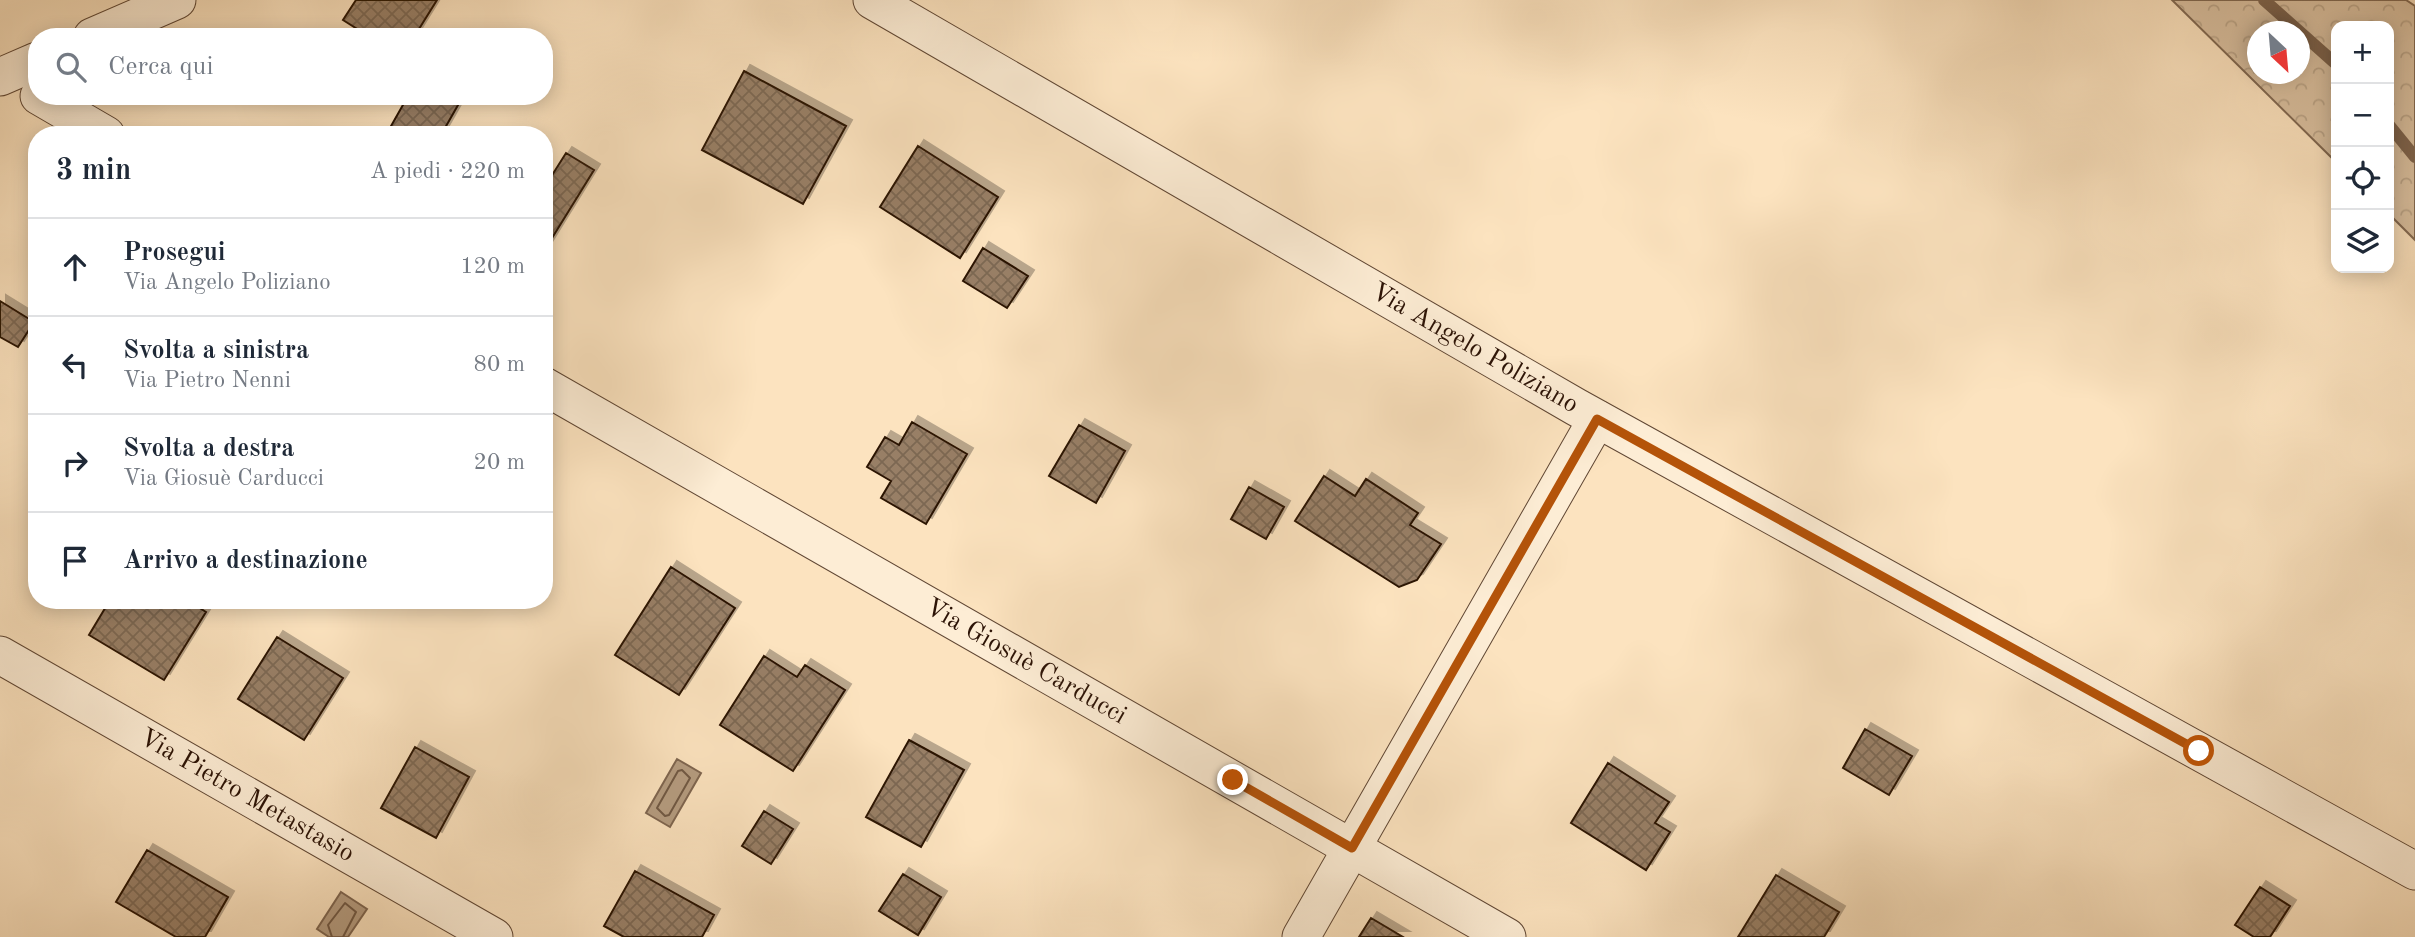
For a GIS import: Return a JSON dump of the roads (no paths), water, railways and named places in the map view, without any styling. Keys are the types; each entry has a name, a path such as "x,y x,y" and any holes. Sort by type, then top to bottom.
{"street":[{"path":"113,28 177,0"},
{"name":"Via Angelo Poliziano","path":"873,0 1597,419 2415,871"},
{"path":"1,76 28,65"},
{"path":"1,76 28,91"},
{"path":"54,105 90,126"},
{"name":"Via Giosuè Carducci","path":"553,391 1507,937"},
{"path":"1301,937 1597,419"},
{"name":"Via Pietro Metastasio","path":"0,655 494,937"}],"water":[{"path":"677,759 701,773 670,827 646,813"},
{"path":"341,892 367,909 348,937 329,937 317,929"}],"waterway":[{"path":"2264,0 2331,60"},
{"path":"2394,131 2415,157"}]}
